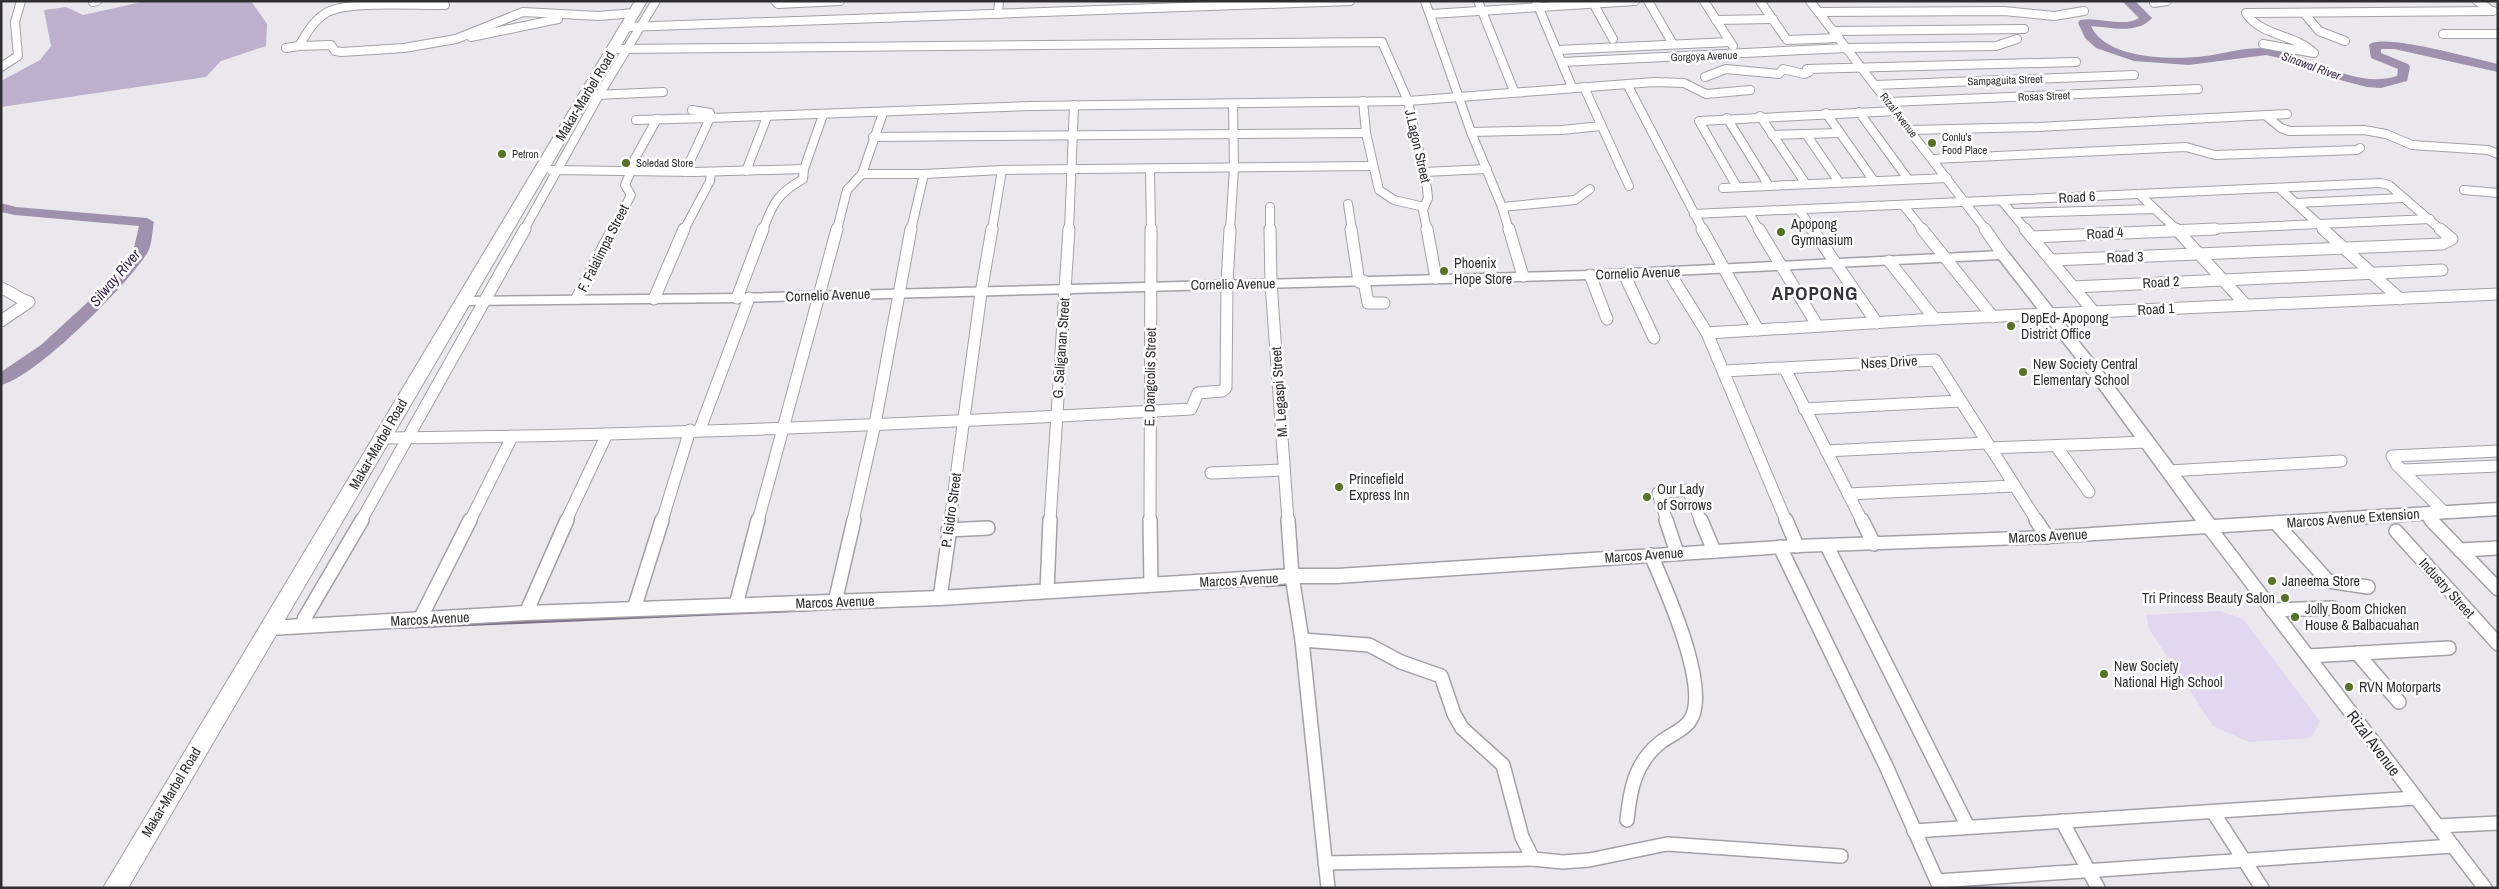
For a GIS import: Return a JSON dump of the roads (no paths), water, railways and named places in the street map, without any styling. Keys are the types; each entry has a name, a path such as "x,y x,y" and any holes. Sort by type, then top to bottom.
{"main road":[{"name":"Makar-Marbel Road","path":"115,888 464,301 549,170 620,49 636,17"}],"street":[{"path":"1,67 18,56 13,37 15,16 22,1"},
{"path":"636,17 656,1"},
{"path":"773,12 776,2 840,1"},
{"path":"998,14 999,1"},
{"path":"1042,13 1043,1"},
{"path":"1080,1 1080,12"},
{"path":"1121,1 1121,10"},
{"path":"456,39 512,15 529,12 582,16 636,17 998,14 1350,1"},
{"path":"1425,1 1471,132 1502,208 1523,276"},
{"path":"1478,1 1514,91"},
{"path":"1431,14 1482,11 1537,4 1635,1"},
{"path":"1648,1 1673,44"},
{"path":"1704,1 1740,55"},
{"path":"1760,1 1788,40 1837,35 1866,19 1903,12 2004,12 2054,16 2084,11"},
{"name":"Rizal Avenue","path":"1810,1 1967,203 2003,255"},
{"path":"1854,1 1866,19"},
{"path":"1895,1 1903,12"},
{"path":"2154,3 2167,1"},
{"path":"2477,1 2494,10"},
{"path":"1592,2 1613,39"},
{"path":"1537,4 1572,87"},
{"path":"299,46 312,24 324,14 345,5 445,6"},
{"path":"2263,44 2314,53 2300,42 2254,23 2245,14 2494,10"},
{"path":"1819,12 1866,19 2024,29"},
{"path":"2304,13 2319,31 2346,41"},
{"path":"286,48 331,45 335,51 342,52 404,48 496,33 532,23 582,16"},
{"path":"1716,20 1774,19"},
{"path":"493,23 496,33"},
{"path":"2443,34 2498,34"},
{"name":"Gorgoya Avenue","path":"1562,62 1740,55 1846,48 1996,46 2017,39"},
{"name":"J.Lagon Street","path":"620,49 1378,41 1385,44 1408,101 1424,172 1428,198 1424,207 1424,216 1436,278"},
{"path":"1557,50 1730,42"},
{"path":"1704,77 1726,69 1779,74 1783,69 1804,74 1809,72 1807,68 2076,62"},
{"name":"Sampaguita Street","path":"1875,85 2134,75"},
{"path":"2004,80 2021,97"},
{"path":"1628,84 1694,214 1758,330"},
{"path":"636,120 883,113 927,108 1150,103 1233,105 1408,101 1514,91 1628,84 1685,84 1699,93 1706,94 1750,90"},
{"path":"1584,86 1629,186"},
{"name":"Rosas Street","path":"1890,102 2198,89"},
{"path":"592,95 663,92"},
{"path":"1363,101 1366,133 1379,190 1394,200 1424,207"},
{"name":"G. Saliganan Street","path":"1047,591 1066,290 1074,105"},
{"path":"382,438 512,437 963,422 1191,409 1194,406 1198,393 1225,390 1226,284 1234,168 1233,105"},
{"path":"685,172 710,118 710,113 692,110"},
{"path":"1737,187 1699,122 1701,120 1896,111"},
{"path":"1859,112 1908,180"},
{"path":"736,606 748,556 821,294 847,190 862,174 873,137 883,113"},
{"path":"1826,113 1874,181"},
{"path":"1911,130 2038,127 2287,114"},
{"path":"634,609 695,430 743,298 773,202 785,189 802,182 804,169 823,115"},
{"path":"2265,115 2281,128 2289,131 2364,130 2386,134 2412,145 2488,150 2498,154"},
{"path":"1760,116 1806,184"},
{"path":"746,171 767,117"},
{"path":"1727,118 1769,186"},
{"path":"629,172 657,119"},
{"path":"1471,132 1562,130 1601,126"},
{"path":"1772,135 1839,132"},
{"path":"873,137 1366,133"},
{"path":"1806,134 1839,182"},
{"path":"1933,159 2186,148 2215,155 2357,150 2360,148"},
{"path":"862,174 924,174 1002,170 1373,166"},
{"path":"304,619 409,438 483,300 549,170 711,172 804,169"},
{"name":"E. Dangcolis Street","path":"1150,169 1152,287 1149,411 1151,585"},
{"path":"1424,172 1487,169"},
{"name":"P. Isidro Street","path":"940,598 981,293 1002,170"},
{"name":"F. Falalimpa Street","path":"577,298 630,195 631,192 625,185 629,172"},
{"path":"654,298 688,218 710,181 711,172"},
{"path":"835,602 875,424 912,224 924,174"},
{"path":"1722,188 1947,178"},
{"name":"Road 6","path":"1694,214 1800,211 2381,183 2388,185 2430,219"},
{"path":"2279,188 2400,299"},
{"path":"1502,208 1575,200 1590,189"},
{"path":"2464,190 2498,193"},
{"path":"2139,194 2177,230 2246,305"},
{"path":"2296,203 2403,198"},
{"path":"2002,201 2094,312"},
{"path":"1348,204 1361,282 1368,303 1384,303"},
{"path":"1904,206 1993,317"},
{"name":"M. Legaspi Street","path":"1270,207 1272,283 1292,576 1302,640 1328,888"},
{"path":"2012,213 2154,209"},
{"path":"1800,211 1877,323"},
{"path":"1749,213 1817,325"},
{"name":"Road 4","path":"2032,237 2430,219"},
{"name":"Road 3","path":"2052,260 2447,244 2452,241 2450,236 2430,219"},
{"path":"2003,255 2052,315 2209,528"},
{"name":"Cornelio Avenue","path":"464,301 981,293 1226,284 1361,282 1436,278 1624,274 2003,255"},
{"path":"1889,261 1935,319"},
{"name":"Road 2","path":"2073,287 2442,270"},
{"path":"1669,272 1707,333 1724,371 1789,547 1856,704 1938,885 2089,870 2453,846"},
{"path":"1624,274 1654,338"},
{"path":"1590,275 1608,319"},
{"path":"1,288 7,290 17,299 29,302 1,321"},
{"name":"Road 1","path":"1707,333 1935,319 2498,294"},
{"name":"Nses Drive","path":"1724,371 1935,360 2047,537"},
{"path":"1785,369 1874,544"},
{"path":"1804,409 1960,401"},
{"path":"526,613 550,556 607,434"},
{"path":"420,619 512,437"},
{"path":"1826,451 2147,442"},
{"path":"2056,446 2089,492"},
{"path":"2444,512 2392,460 2392,456 2498,451"},
{"path":"2168,470 2341,461"},
{"path":"2404,470 2498,466"},
{"path":"1212,473 1284,470"},
{"path":"1848,494 2014,486"},
{"path":"1677,553 1658,493 1688,490 1714,551"},
{"name":"Marcos Avenue Extension","path":"2209,528 2498,509"},
{"path":"2425,513 2497,588"},
{"path":"2276,524 2328,581 2336,584 2368,587"},
{"path":"948,530 988,528"},
{"name":"Rizal Avenue","path":"2209,528 2485,888"},
{"name":"Marcos Avenue","path":"270,628 526,613 940,598 1292,576 1336,576 1677,553 2209,528"},
{"name":"Industry Street","path":"2396,531 2498,644"},
{"path":"1826,546 1968,827"},
{"path":"2460,550 2498,548"},
{"path":"1627,820 1630,786 1637,768 1646,754 1689,721 1695,710 1696,691 1684,637 1651,555"},
{"path":"2272,610 2333,608"},
{"path":"1302,640 1369,645 1402,662 1441,676 1460,725 1475,742 1497,758 1503,765 1518,832 1523,846 1533,859"},
{"path":"2308,656 2449,648"},
{"path":"2357,653 2398,702"},
{"path":"1914,831 2416,798"},
{"path":"2213,812 2262,888"},
{"path":"2062,821 2098,888"},
{"path":"2437,826 2498,823"},
{"path":"1325,863 1533,859 1563,862 1589,860 1667,844 1841,856"},
{"path":"2478,888 2485,888"}],"waterway":[{"name":"Sinawal River","path":"2128,1 2146,18 2132,25 2084,23 2089,36 2100,45 2134,57 2153,60 2189,61 2248,52 2266,52 2288,57 2353,81 2381,84 2403,78 2404,67 2375,55 2375,45 2394,45 2498,68"},
{"name":"Silway River","path":"1,207 15,211 147,222 140,253 96,303 47,349 1,380"},
{"path":"1262,585 1286,584"},
{"path":"401,627 819,609"}],"place":[{"name":"Conlu's Food Place","path":"1932,143"},
{"name":"Petron","path":"502,154"},
{"name":"Soledad Store","path":"626,163"},
{"name":"Apopong Gymnasium","path":"1781,232"},
{"name":"Phoenix Hope Store","path":"1444,271"},
{"name":"DepEd- Apopong District Office","path":"2011,326"},
{"name":"New Society Central Elementary School","path":"2023,372"},
{"name":"Princefield Express Inn","path":"1339,487"},
{"name":"Our Lady of Sorrows","path":"1647,497"},
{"name":"Janeema Store","path":"2272,581"},
{"name":"Tri Princess Beauty Salon","path":"2285,598"},
{"name":"Jolly Boom Chicken House & Balbacuahan","path":"2295,617"},
{"name":"New Society National High School","path":"2104,674"},
{"name":"RVN Motorparts","path":"2349,687"}],"district":[{"name":"APOPONG","path":"1815,293"}]}
